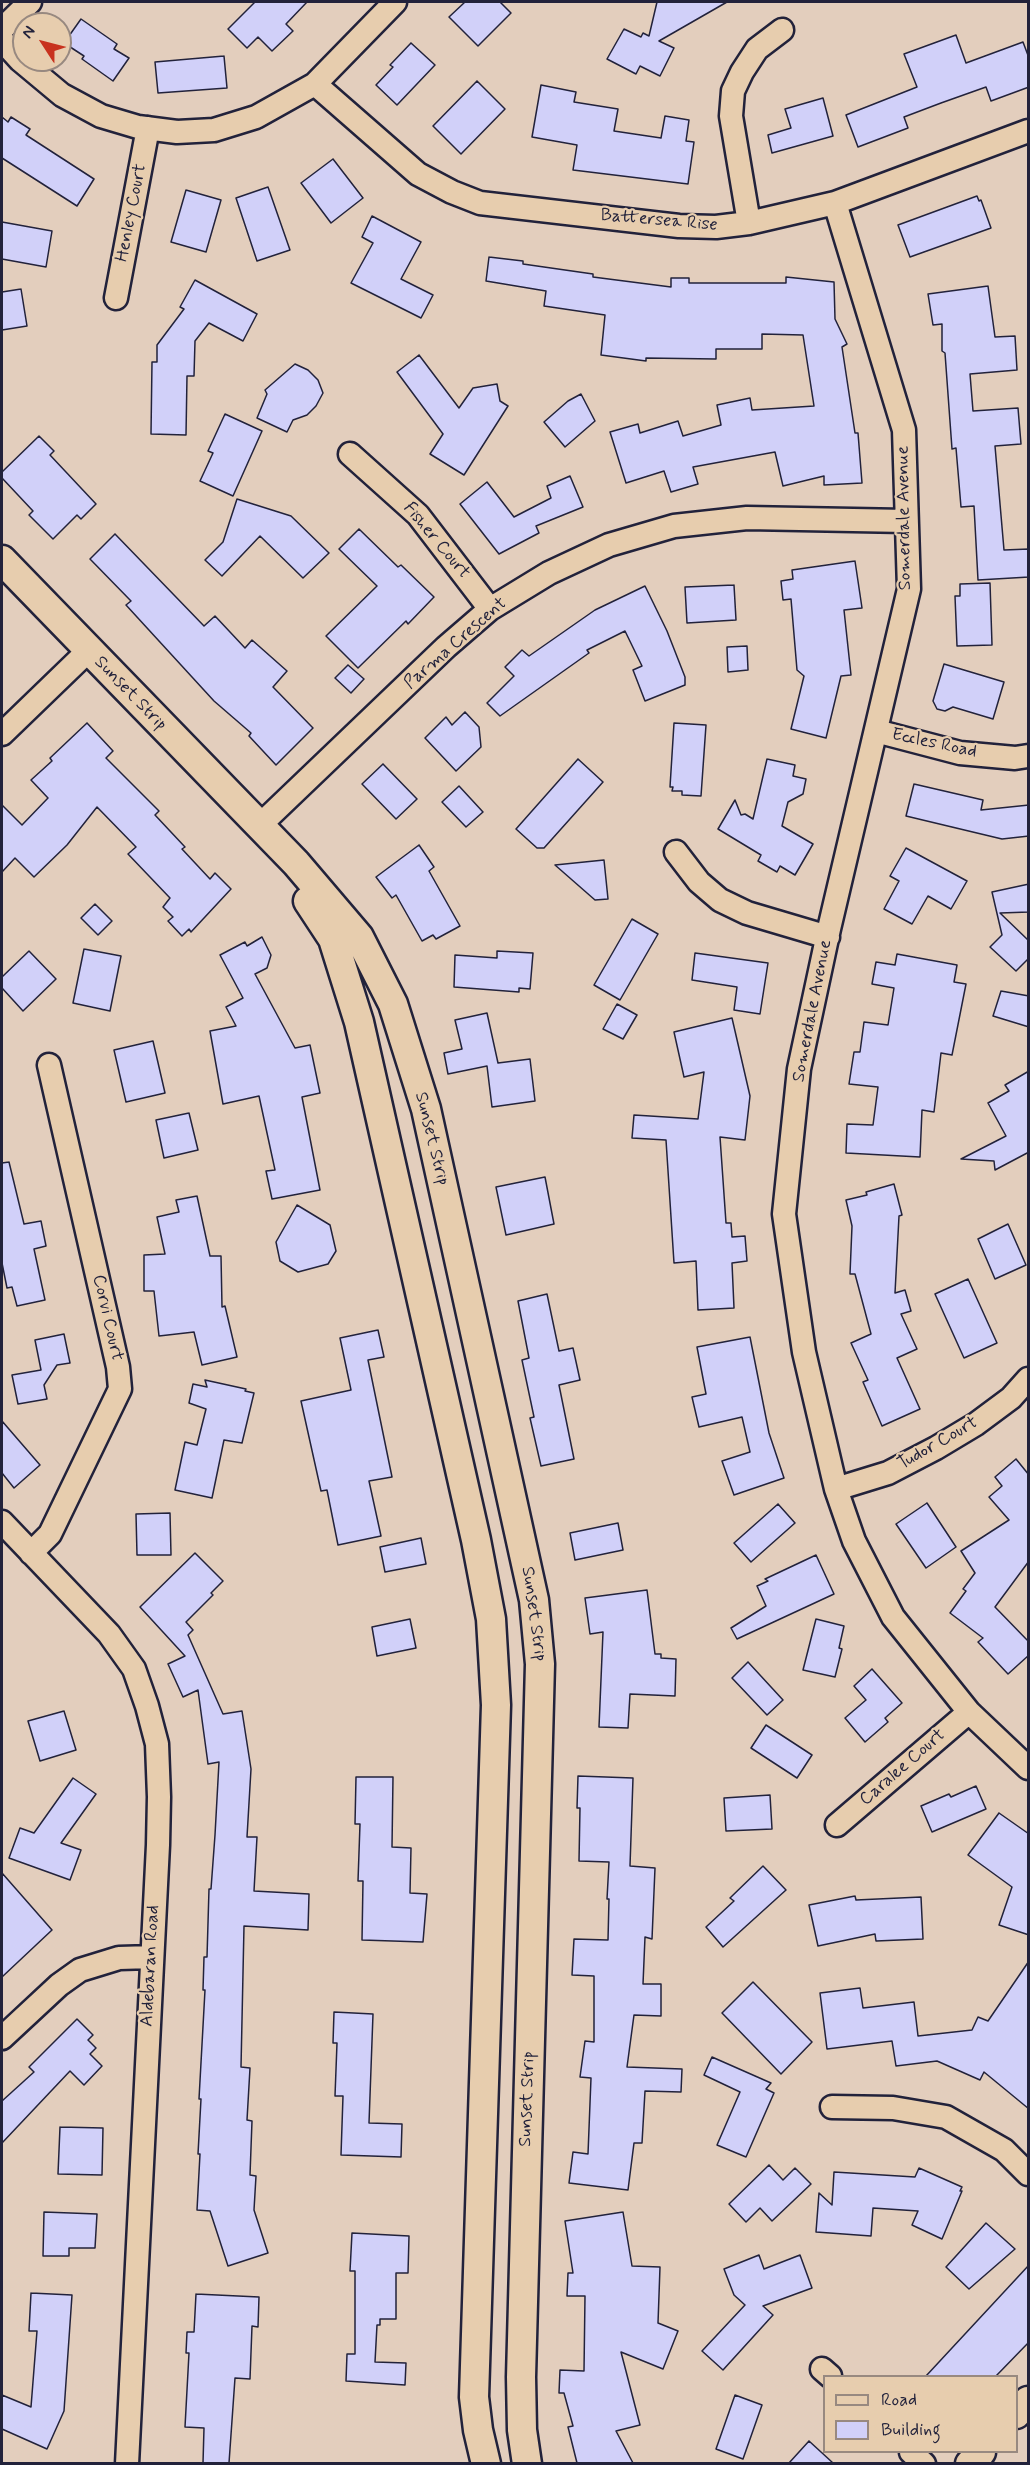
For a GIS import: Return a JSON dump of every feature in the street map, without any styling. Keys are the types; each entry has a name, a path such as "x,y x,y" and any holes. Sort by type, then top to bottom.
{"street":[{"path":"2,29 30,2"},
{"path":"2,40 20,60 62,95 101,116 148,128 177,132 214,130 256,117 315,84 395,2"},
{"path":"749,223 731,116 733,91 742,72 758,49 782,30"},
{"name":"Battersea Rise","path":"315,84 418,174 452,192 480,203 679,226 716,227 749,223 835,203 1029,130"},
{"name":"Henley Court","path":"116,297 148,128"},
{"name":"Somerdale Avenue","path":"835,203 904,430 909,589 799,1069 784,1214 804,1352 836,1489 854,1541 894,1617 969,1712 1029,1768"},
{"name":"Fisher Court","path":"351,453 418,515 490,609"},
{"name":"Parma Crescent","path":"259,826 446,647 490,609 549,573 609,545 674,526 747,518 906,521"},
{"name":"Sunset Strip","path":"2,560 296,863 358,937 393,1004 426,1108 534,1600 540,1664 521,2377 522,2430 527,2463"},
{"path":"2,734 88,651"},
{"name":"Eccles Road","path":"876,731 960,753 1015,758 1029,756"},
{"name":"Sunset Strip","path":"259,826 333,939 359,1022 476,1540 491,1619 496,1705 474,2397 477,2430 486,2463"},
{"path":"676,852 699,882 720,900 747,913 828,937"},
{"name":"Corvi Court","path":"31,1553 50,1534 120,1389 118,1367 50,1065"},
{"name":"Tudor Court","path":"836,1489 888,1473 936,1448 976,1424 1011,1398 1029,1379"},
{"name":"Aldebaran Road","path":"2,1522 109,1634 134,1669 157,1744 159,1797 127,2463"},
{"name":"Caralee Court","path":"837,1825 969,1712"},
{"path":"2,2038 59,1984 80,1970 119,1958 152,1957"},
{"path":"832,2107 893,2108 946,2117 1004,2150 1029,2174"},
{"path":"470,2463 474,2397"},
{"path":"1018,2413 1029,2401"}],"building":[{"path":"255,2 307,2 286,24 293,31 272,51 258,37 247,48 228,29"},
{"path":"465,2 500,2 511,13 478,46 449,17"},
{"path":"657,2 727,2 659,41 674,48 660,76 640,66 636,74 607,59 624,29 641,37 643,33 649,36"},
{"path":"81,19 117,44 114,49 129,58 113,81 82,59 84,56 72,48 72,32"},
{"path":"956,35 966,63 1023,42 1029,58 1029,87 991,101 986,87 904,117 908,128 858,147 846,115 917,87 904,54"},
{"path":"411,43 435,65 397,105 376,85 393,67 390,65"},
{"path":"224,56 227,88 158,93 155,62"},
{"path":"477,81 505,109 461,154 433,126"},
{"path":"541,85 576,92 574,102 618,109 614,131 661,138 665,116 689,120 686,141 694,142 688,184 573,170 577,145 532,137"},
{"path":"823,98 833,136 772,153 768,135 791,128 785,109"},
{"path":"2,117 8,122 11,117 30,129 26,135 94,179 77,206 2,158"},
{"path":"333,159 363,198 331,223 301,183"},
{"path":"268,187 290,250 257,261 236,198"},
{"path":"186,190 221,200 206,252 171,242"},
{"path":"977,196 979,201 981,200 991,228 910,257 898,225"},
{"path":"372,216 421,242 401,279 433,295 421,318 351,283 373,243 362,237"},
{"path":"2,222 52,231 46,267 2,259"},
{"path":"489,257 593,274 593,277 671,287 671,278 689,278 689,283 786,283 786,277 834,282 835,319 847,344 842,347 855,433 858,433 862,483 824,485 824,476 783,486 775,452 693,467 698,484 671,492 664,471 626,483 610,432 638,424 640,433 678,421 683,436 721,425 717,405 750,398 752,410 814,406 803,335 762,334 762,349 716,349 716,359 646,358 646,361 601,355 605,315 544,306 546,291 486,281"},
{"path":"195,280 257,314 243,341 209,323 195,341 194,376 187,376 186,435 151,434 152,362 157,362 157,345 184,309 180,307"},
{"path":"988,286 995,337 1015,336 1017,370 970,374 973,411 1018,408 1021,444 995,446 1004,550 1029,549 1029,577 978,580 974,506 961,507 956,448 952,449 945,353 942,351 942,324 933,325 928,294"},
{"path":"21,289 27,326 2,330 2,292"},
{"path":"419,355 459,408 473,388 497,384 500,401 508,406 464,475 430,454 443,434 397,372"},
{"path":"295,364 308,370 318,380 323,393 316,406 307,415 293,420 287,432 257,418 267,394 265,390"},
{"path":"581,394 595,421 565,447 544,422 568,401"},
{"path":"225,414 262,431 233,496 200,481 213,453 208,451"},
{"path":"39,436 54,451 50,455 96,504 81,519 77,515 53,539 29,515 33,511 2,478 2,472"},
{"path":"570,476 583,507 536,526 539,533 499,554 460,504 487,482 514,517 551,498 547,486"},
{"path":"237,499 291,516 329,553 303,578 260,536 222,576 205,560 223,542"},
{"path":"359,529 398,567 401,565 434,597 408,624 406,621 358,668 326,636 377,586 339,549"},
{"path":"115,534 204,626 215,616 245,648 252,640 287,671 273,687 313,728 276,765 249,736 251,733 214,701 126,605 131,601 90,559"},
{"path":"855,561 862,608 844,610 851,675 841,676 826,738 791,729 804,676 797,670 791,599 783,600 781,581 793,579 792,570"},
{"path":"990,583 992,645 957,646 955,596 960,596 960,584"},
{"path":"734,585 736,620 687,623 685,587"},
{"path":"645,586 667,631 685,677 685,685 645,701 633,670 642,666 625,631 587,650 589,653 500,716 487,703 514,676 505,667 522,650 529,656 595,610"},
{"path":"747,646 748,670 728,672 727,647"},
{"path":"944,664 1004,682 993,719 953,707 945,711 937,709 933,701"},
{"path":"348,665 364,679 351,693 335,678"},
{"path":"465,712 479,727 481,747 456,771 425,738 446,717 452,725"},
{"path":"87,723 113,751 106,758 159,811 155,815 185,847 182,849 210,879 215,873 231,889 191,932 189,929 182,936 168,921 173,917 163,907 170,898 128,854 136,847 97,807 67,845 34,877 15,858 2,872 2,805 22,825 48,798 31,780 52,761 50,758"},
{"path":"674,723 706,725 701,796 682,795 682,791 672,791 673,787 670,787"},
{"path":"578,759 603,782 544,848 537,848 516,829"},
{"path":"767,759 795,765 793,776 806,779 803,794 788,802 782,826 813,844 795,875 780,866 777,872 758,861 761,855 718,829 735,800 741,815 745,814 753,819"},
{"path":"383,764 417,799 396,819 362,784"},
{"path":"914,784 983,800 981,810 1029,805 1029,836 1002,839 906,816"},
{"path":"459,786 483,812 466,827 442,802"},
{"path":"419,845 434,867 429,871 460,926 436,939 433,935 422,941 396,895 392,898 376,877"},
{"path":"906,848 967,881 951,909 928,896 912,924 884,909 899,881 890,876"},
{"path":"604,860 608,899 595,900 555,865"},
{"path":"1029,884 1029,912 1000,913 1029,941 1029,958 1016,971 990,947 1002,935 992,892"},
{"path":"95,904 112,921 98,935 81,918"},
{"path":"632,919 658,934 620,1000 594,985"},
{"path":"262,937 271,955 267,968 255,974 295,1048 310,1045 320,1093 302,1097 320,1190 272,1199 266,1171 275,1170 259,1096 223,1104 210,1031 236,1026 226,1007 243,998 220,955 245,942 247,946"},
{"path":"84,949 121,956 110,1011 73,1003"},
{"path":"29,951 56,979 23,1011 2,988 2,977"},
{"path":"497,951 533,953 530,989 519,988 519,992 454,987 455,955 497,958"},
{"path":"695,953 768,963 760,1014 734,1010 737,987 692,980"},
{"path":"897,954 957,965 954,982 966,984 952,1055 941,1053 934,1112 922,1110 920,1157 846,1153 847,1124 873,1125 878,1087 849,1084 854,1052 860,1052 864,1022 888,1025 894,988 872,984 876,962 895,965"},
{"path":"1001,991 1029,996 1029,1027 993,1016"},
{"path":"617,1004 637,1015 623,1039 603,1029"},
{"path":"487,1013 498,1063 530,1059 535,1101 492,1107 487,1066 448,1074 444,1053 462,1049 455,1020"},
{"path":"732,1018 750,1096 745,1140 720,1137 726,1223 731,1223 732,1237 745,1236 747,1261 732,1263 734,1308 698,1310 696,1261 674,1263 666,1140 632,1138 634,1115 698,1119 704,1072 684,1077 674,1032"},
{"path":"153,1041 165,1093 126,1102 114,1050"},
{"path":"1029,1071 1029,1152 995,1170 994,1161 961,1159 1006,1136 988,1103 1009,1091 1005,1085"},
{"path":"189,1113 198,1150 164,1158 156,1120"},
{"path":"9,1162 24,1224 41,1221 46,1246 34,1249 45,1300 17,1306 12,1287 7,1288 2,1263 2,1163"},
{"path":"545,1177 554,1224 506,1235 496,1187"},
{"path":"894,1184 902,1215 899,1216 895,1293 905,1290 911,1311 901,1314 917,1349 897,1358 920,1409 882,1426 863,1382 868,1380 851,1343 871,1334 855,1274 850,1274 852,1226 846,1200 867,1195 866,1192"},
{"path":"197,1196 210,1256 221,1256 222,1307 225,1306 237,1357 202,1365 194,1332 159,1336 154,1291 144,1291 144,1255 165,1254 157,1217 179,1212 176,1200"},
{"path":"297,1205 330,1225 336,1251 328,1264 298,1272 280,1261 276,1242"},
{"path":"1008,1224 1026,1265 995,1279 978,1239"},
{"path":"968,1279 997,1343 964,1358 935,1294"},
{"path":"547,1294 559,1351 573,1348 580,1380 559,1385 574,1459 541,1466 530,1418 534,1417 522,1360 529,1358 518,1301"},
{"path":"378,1330 384,1357 368,1360 392,1477 369,1481 381,1536 338,1545 327,1490 321,1491 301,1401 351,1390 340,1338"},
{"path":"64,1334 70,1363 57,1365 44,1385 47,1399 18,1404 12,1375 41,1370 35,1340"},
{"path":"750,1337 769,1433 784,1478 734,1495 722,1461 750,1452 742,1417 699,1427 692,1397 706,1394 697,1347"},
{"path":"205,1380 246,1389 245,1391 254,1393 242,1443 224,1440 212,1498 175,1490 185,1442 197,1445 206,1409 189,1403 193,1384 207,1387"},
{"path":"2,1421 40,1465 14,1488 2,1473"},
{"path":"1016,1459 1029,1475 1029,1561 995,1607 1029,1642 1029,1655 1008,1674 978,1642 983,1638 950,1613 966,1591 963,1589 975,1573 961,1551 1009,1520 989,1497 1002,1486 995,1477"},
{"path":"927,1503 956,1547 926,1568 896,1524"},
{"path":"778,1504 795,1523 751,1562 734,1543"},
{"path":"170,1513 171,1555 137,1555 136,1514"},
{"path":"618,1523 623,1550 575,1560 570,1533"},
{"path":"421,1538 426,1564 385,1572 380,1547"},
{"path":"195,1553 223,1581 211,1593 213,1595 186,1622 193,1630 188,1635 223,1714 242,1711 251,1769 247,1837 257,1837 254,1891 309,1894 308,1930 244,1926 241,2067 250,2068 247,2120 252,2121 250,2175 256,2176 254,2210 268,2253 228,2266 210,2211 197,2210 201,2099 199,2099 205,1990 203,1990 204,1957 207,1957 209,1889 211,1889 219,1762 208,1764 198,1690 183,1697 168,1664 185,1656 140,1607"},
{"path":"816,1555 834,1594 737,1639 731,1628 766,1606 757,1586 768,1581 765,1579"},
{"path":"647,1590 655,1654 661,1654 661,1658 676,1659 675,1696 630,1694 628,1728 599,1727 603,1632 590,1634 585,1598"},
{"path":"410,1619 416,1648 377,1656 372,1627"},
{"path":"816,1619 844,1626 839,1648 842,1649 835,1677 803,1670"},
{"path":"748,1662 783,1700 767,1715 732,1678"},
{"path":"872,1669 902,1703 885,1718 888,1722 865,1742 845,1718 866,1700 854,1686"},
{"path":"64,1711 76,1750 40,1761 28,1721"},
{"path":"766,1725 812,1755 797,1778 751,1748"},
{"path":"578,1776 633,1778 630,1866 655,1868 652,1939 645,1937 643,1984 661,1984 661,2016 634,2015 627,2067 682,2069 681,2092 645,2091 642,2143 634,2143 628,2190 569,2183 573,2152 588,2154 591,2078 580,2077 585,2041 594,2042 594,1976 572,1975 574,1939 608,1940 609,1899 607,1899 609,1862 579,1861"},
{"path":"356,1777 393,1777 392,1847 411,1848 410,1893 427,1894 423,1942 362,1940 363,1881 358,1881 360,1824 355,1824"},
{"path":"73,1778 96,1794 61,1843 81,1850 70,1880 9,1858 20,1828 34,1833"},
{"path":"976,1786 986,1809 932,1832 921,1806"},
{"path":"770,1795 772,1829 726,1831 724,1798"},
{"path":"999,1813 1029,1834 1029,1935 999,1925 1012,1887 968,1855"},
{"path":"763,1866 786,1890 723,1947 706,1927 734,1901 730,1898"},
{"path":"2,1873 52,1930 2,1977"},
{"path":"855,1896 856,1900 921,1897 923,1939 876,1941 875,1934 818,1946 809,1905"},
{"path":"1029,1961 1029,2109 984,2072 980,2080 937,2061 896,2066 892,2041 827,2049 820,1993 860,1988 863,2008 914,2002 918,2036 972,2030 978,2017 988,2021"},
{"path":"753,1982 812,2042 781,2074 722,2013"},
{"path":"334,2012 373,2014 369,2123 402,2124 401,2157 341,2155 343,2096 335,2096 337,2043 333,2043"},
{"path":"77,2019 93,2035 88,2040 96,2048 90,2054 102,2066 84,2085 70,2071 2,2143 2,2101 34,2072 29,2067"},
{"path":"712,2057 771,2083 766,2089 774,2093 746,2157 717,2145 740,2092 704,2075"},
{"path":"60,2127 103,2128 102,2175 58,2174"},
{"path":"769,2165 783,2180 795,2168 811,2184 772,2221 760,2208 746,2222 729,2204"},
{"path":"919,2168 962,2187 942,2239 912,2225 918,2211 873,2208 871,2236 816,2232 819,2193 832,2205 834,2172 915,2177"},
{"path":"44,2212 97,2214 95,2248 69,2248 69,2256 43,2256"},
{"path":"623,2212 632,2266 660,2267 658,2323 678,2331 663,2369 621,2352 640,2425 616,2431 633,2463 577,2463 568,2427 573,2426 564,2393 559,2393 560,2370 584,2371 585,2296 567,2296 568,2273 573,2273 565,2221"},
{"path":"986,2223 1015,2249 969,2289 946,2267"},
{"path":"352,2233 409,2236 408,2273 396,2273 396,2319 380,2319 380,2325 377,2325 375,2362 406,2363 405,2385 346,2381 347,2354 355,2354 355,2271 350,2271"},
{"path":"759,2255 764,2269 800,2255 812,2288 763,2306 773,2315 723,2370 702,2351 745,2305 734,2295 724,2269"},
{"path":"1029,2265 1029,2342 997,2375 927,2375"},
{"path":"31,2293 72,2295 64,2411 47,2449 2,2429 2,2395 31,2407 37,2331 29,2331"},
{"path":"196,2294 259,2297 258,2327 252,2326 250,2379 235,2378 229,2463 203,2463 204,2428 185,2427 189,2353 186,2353 187,2332 194,2332"},
{"path":"735,2395 762,2405 743,2459 716,2449"},
{"path":"809,2441 833,2463 789,2463"}]}
